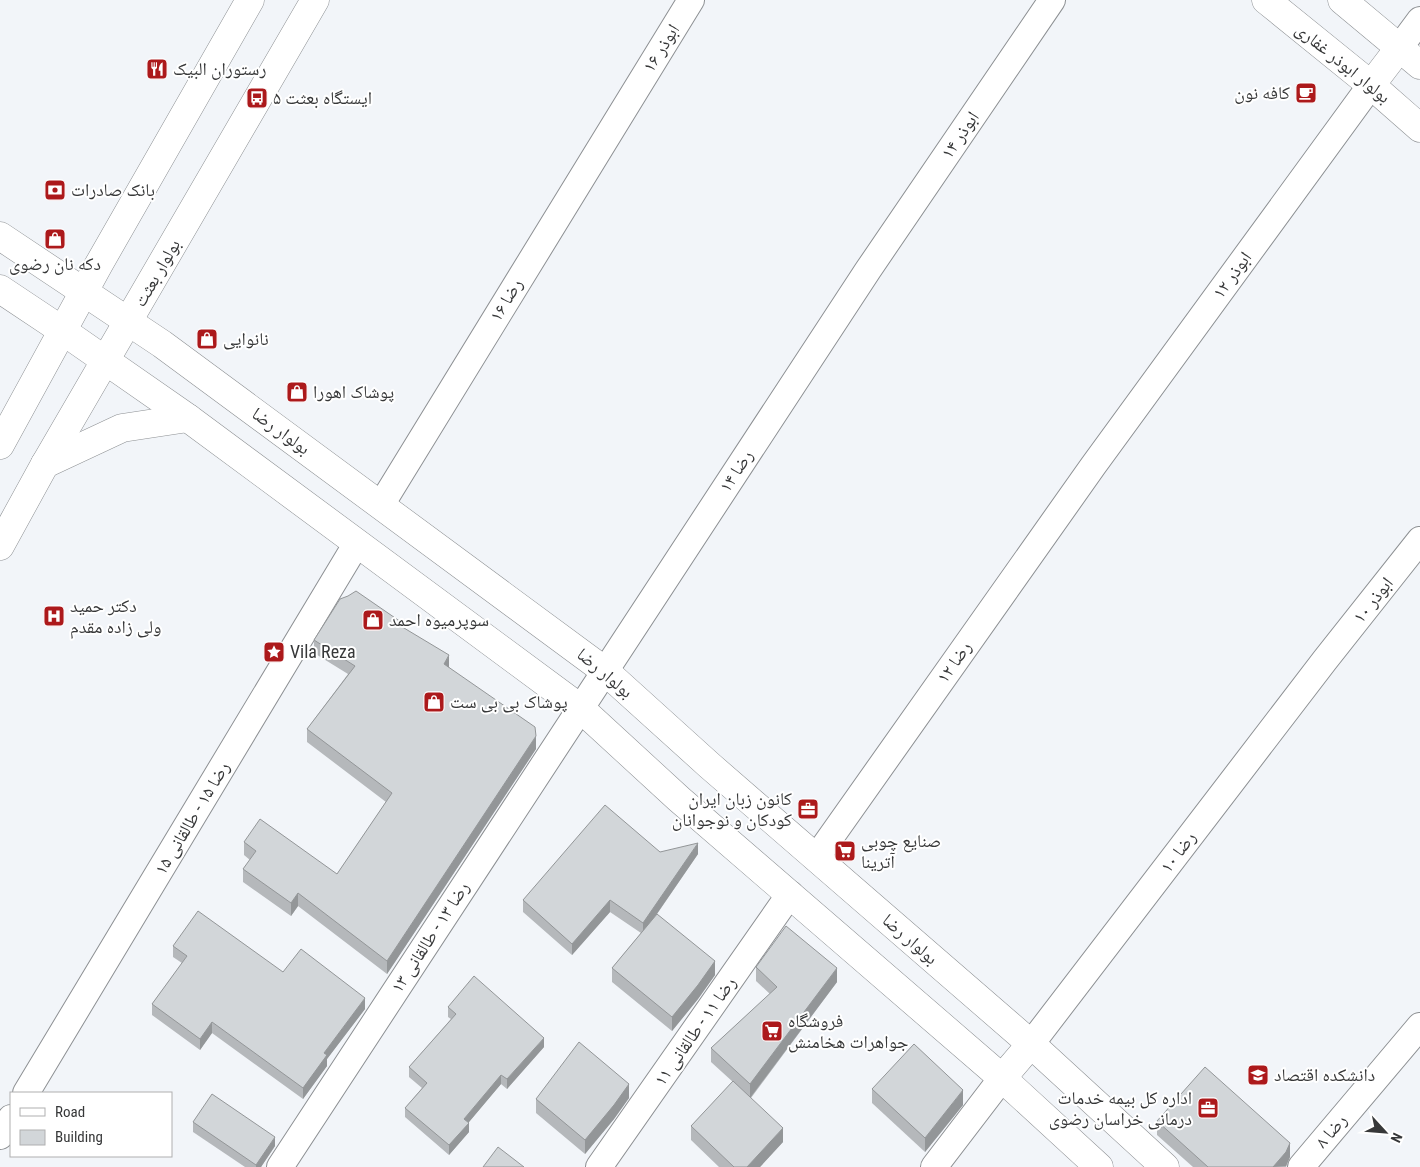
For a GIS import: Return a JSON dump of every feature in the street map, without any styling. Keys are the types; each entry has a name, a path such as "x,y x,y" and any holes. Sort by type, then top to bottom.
{"street":[{"path":"0,445 84,292 250,0"},
{"name":"بولوار بعثت","path":"0,546 45,464 315,0"},
{"name":"ابوذر ۱۶","path":"631,96 691,0"},
{"name":"ابوذر ۱۴","path":"868,270 1052,0"},
{"name":"بولوار ابوذر غفاری","path":"1266,0 1371,85 1420,128"},
{"path":"1342,0 1410,56"},
{"path":"1371,85 1410,56 1420,20"},
{"name":"ابوذر ۱۲","path":"1093,466 1371,85"},
{"name":"رضا ۱۶","path":"380,505 631,96"},
{"name":"بولوار رضا","path":"0,236 162,344 605,671 709,765 1031,1044 1165,1167"},
{"name":"رضا ۱۴","path":"580,708 868,270"},
{"path":"0,289 188,418 580,708 679,799 1002,1078 1099,1167"},
{"path":"45,464 122,428 188,418"},
{"name":"رضا ۱۲","path":"816,858 1093,466"},
{"name":"ابوذر ۱۰","path":"1325,660 1420,540"},
{"name":"رضا ۱۵ - طالقانی ۱۵","path":"27,1092 357,543"},
{"name":"رضا ۱۰","path":"1031,1044 1325,660"},
{"name":"رضا ۱۳ - طالقانی ۱۳","path":"280,1167 580,708"},
{"name":"رضا ۱۱ - طالقانی ۱۱","path":"599,1167 790,894"},
{"name":"رضا ۸","path":"1301,1167 1420,1026"},
{"path":"934,1167 1002,1078 1031,1044"},
{"path":"0,1136 10,1120"}],"building":[{"path":"356,591 401,622 399,625 449,655 444,664 535,727 536,736 387,961 298,893 291,903 243,869 256,851 244,842 260,819 337,874 392,793 307,729 355,666 314,640 340,599"},
{"path":"605,805 660,852 698,843 643,923 610,900 572,944 523,900"},
{"path":"198,911 283,972 301,949 365,998 324,1053 327,1055 303,1088 212,1022 200,1039 152,1004 187,956 173,946"},
{"path":"657,914 715,961 672,1017 612,968"},
{"name":"فروشگاه جواهرات هخامنش","path":"786,926 837,968 750,1084 711,1048 777,987 756,967"},
{"path":"474,976 544,1038 507,1079 501,1075 464,1119 469,1123 449,1145 405,1108 427,1083 409,1067 456,1014 448,1007"},
{"path":"579,1042 629,1084 585,1140 536,1099"},
{"path":"914,1044 963,1090 925,1138 872,1089"},
{"name":"اداره کل بیمه خدمات درمانی خراسان رضوی","path":"1205,1067 1290,1143 1286,1152 1273,1167 1208,1167 1157,1121"},
{"path":"733,1081 783,1128 747,1167 734,1167 691,1126"},
{"path":"212,1094 275,1137 256,1165 193,1122"},
{"path":"498,1147 524,1167 483,1167"}],"place":[{"name":"رستوران البیک","path":"157,69"},
{"name":"کافه نون","path":"1306,93"},
{"name":"ایستگاه بعثت ۵","path":"257,98"},
{"name":"بانک صادرات","path":"55,190"},
{"name":"دکه نان رضوی","path":"55,239"},
{"name":"نانوایی","path":"207,339"},
{"name":"پوشاک اهورا","path":"297,392"},
{"name":"دکتر حمید ولی زاده مقدم","path":"54,616"},
{"name":"سوپرمیوه احمد","path":"373,620"},
{"name":"Vila Reza","path":"274,652"},
{"name":"پوشاک بی بی ست","path":"434,702"},
{"name":"کانون زبان ایران کودکان و نوجوانان","path":"808,809"},
{"name":"صنایع چوبی آترینا","path":"845,851"},
{"name":"فروشگاه جواهرات هخامنش","path":"772,1031"},
{"name":"دانشکده اقتصاد","path":"1258,1075"},
{"name":"اداره کل بیمه خدمات درمانی خراسان رضوی","path":"1208,1108"}]}
